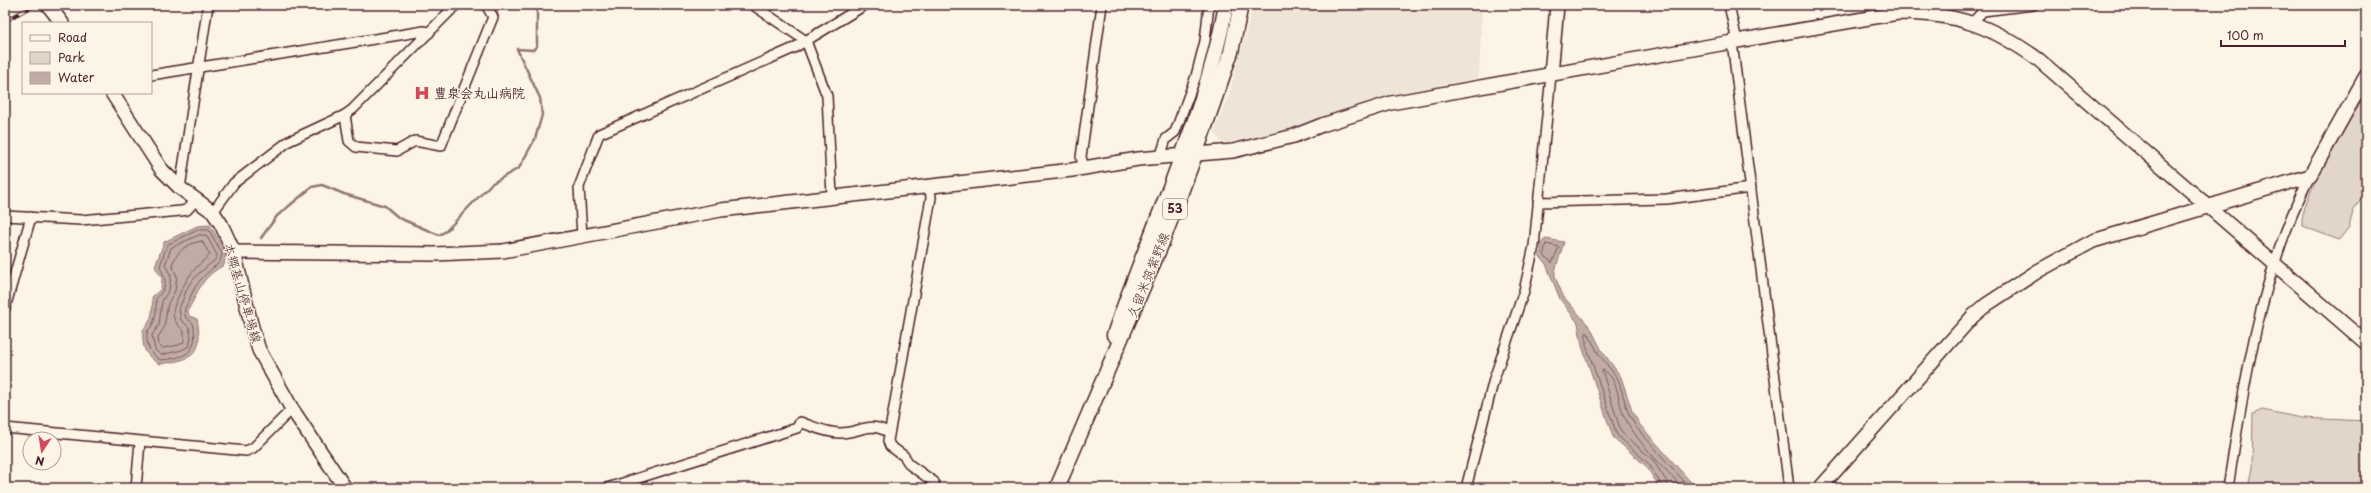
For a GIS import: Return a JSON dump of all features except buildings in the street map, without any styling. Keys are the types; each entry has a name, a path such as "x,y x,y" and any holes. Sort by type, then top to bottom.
{"main road":[{"name":"久留米筑紫野線","path":"1093,407 1110,347 1129,291 1181,155 1218,47 1226,5"},
{"name":"久留米筑紫野線","path":"1057,488 1093,407 1161,245 1195,156 1231,52 1241,5"}],"street":[{"path":"48,5 61,22"},
{"path":"180,188 208,5"},
{"path":"213,212 234,184 289,141 345,115 361,102 456,5"},
{"path":"345,115 349,141 356,147 397,151 415,140 441,146 493,17 486,5"},
{"path":"753,5 806,40 827,96 832,196"},
{"path":"582,236 579,202 580,182 599,134 794,48 865,5"},
{"path":"1084,168 1081,157 1102,5"},
{"path":"1160,158 1166,139 1175,132 1196,76 1205,41 1209,5"},
{"path":"1466,488 1494,379 1524,291 1534,246 1557,5"},
{"path":"1729,5 1789,488"},
{"path":"1972,23 1983,11 2033,5"},
{"path":"234,252 480,252 515,249 721,210 1084,168 1181,155 1195,156 1233,151 1269,143 1391,103 1898,13 1924,13 1972,23 2011,39 2039,60 2208,205 2274,262 2293,282 2366,344"},
{"path":"152,75 424,32 429,33"},
{"path":"2228,488 2239,416 2254,342 2274,262 2292,210 2366,76"},
{"name":"本郷基山停車場線","path":"113,94 161,170 180,188 213,212 221,224 234,252 251,324 259,350 292,409 345,488"},
{"path":"1820,488 1973,316 1986,305 2038,271 2093,241 2208,205 2310,176"},
{"path":"930,186 931,198 888,432 888,441 890,446 904,456 910,465 934,482 935,488"},
{"path":"1538,202 1667,199 1751,188"},
{"path":"5,216 81,220 135,217 180,212 187,210 196,200"},
{"path":"5,308 31,217"},
{"path":"5,428 246,451 253,448 292,409"},
{"path":"607,488 797,428 800,422 832,432 841,433 876,426 888,432"},
{"path":"136,488 140,442"}],"shaded area":[{"path":"1253,5 1482,5 1479,78 1384,96 1293,128 1223,144 1214,132 1228,97"}],"green space":[{"path":"2366,96 2366,190 2353,212 2349,227 2339,240 2302,226 2303,214 2316,180 2326,160 2348,122"},
{"path":"2262,410 2302,418 2366,421 2366,488 2248,488 2252,467 2253,414"}],"water":[{"path":"210,225 226,253 224,265 208,276 189,310 189,316 197,319 199,341 197,348 193,354 188,357 159,364 147,354 145,350 143,330 151,319 152,297 161,289 162,278 155,267 164,242 197,226"},
{"path":"1546,239 1564,242 1555,271 1555,277 1563,296 1590,327 1602,351 1621,377 1632,411 1640,425 1696,488 1660,488 1646,466 1613,437 1582,346 1578,323 1560,299 1546,264 1538,254 1541,252 1541,242"}],"waterway":[{"path":"261,238 277,216 312,187 322,185 344,194 385,206 399,218 439,235 446,231 491,184 519,168 535,139 542,115 540,98 517,49 533,50 537,46 537,5"}],"railway":[{"path":"5,21 34,5"}],"place":[{"name":"豊泉会丸山病院","path":"422,93"}]}
